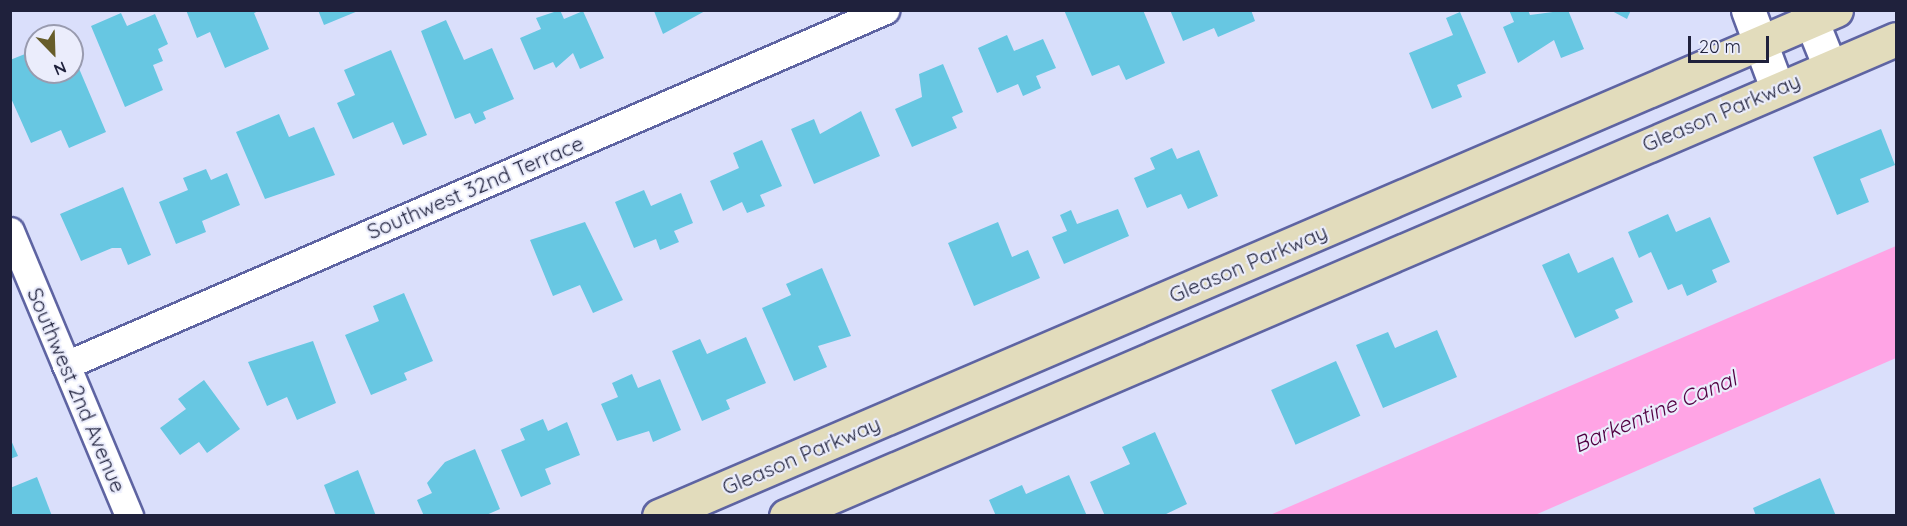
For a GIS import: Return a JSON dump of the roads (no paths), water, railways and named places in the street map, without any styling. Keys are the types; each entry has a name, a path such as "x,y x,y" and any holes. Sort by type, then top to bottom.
{"main road":[{"name":"Gleason Parkway","path":"659,516 1761,44 1818,14"},
{"name":"Gleason Parkway","path":"786,516 1777,88 1896,39"}],"street":[{"name":"Southwest 32nd Terrace","path":"66,365 885,10"},
{"path":"1748,10 1777,88"},
{"path":"1818,14 1830,67"},
{"name":"Southwest 2nd Avenue","path":"10,231 129,516"}],"water":[{"name":"Barkentine Canal","path":"1896,246 1896,358 1535,515 1270,515"}]}
